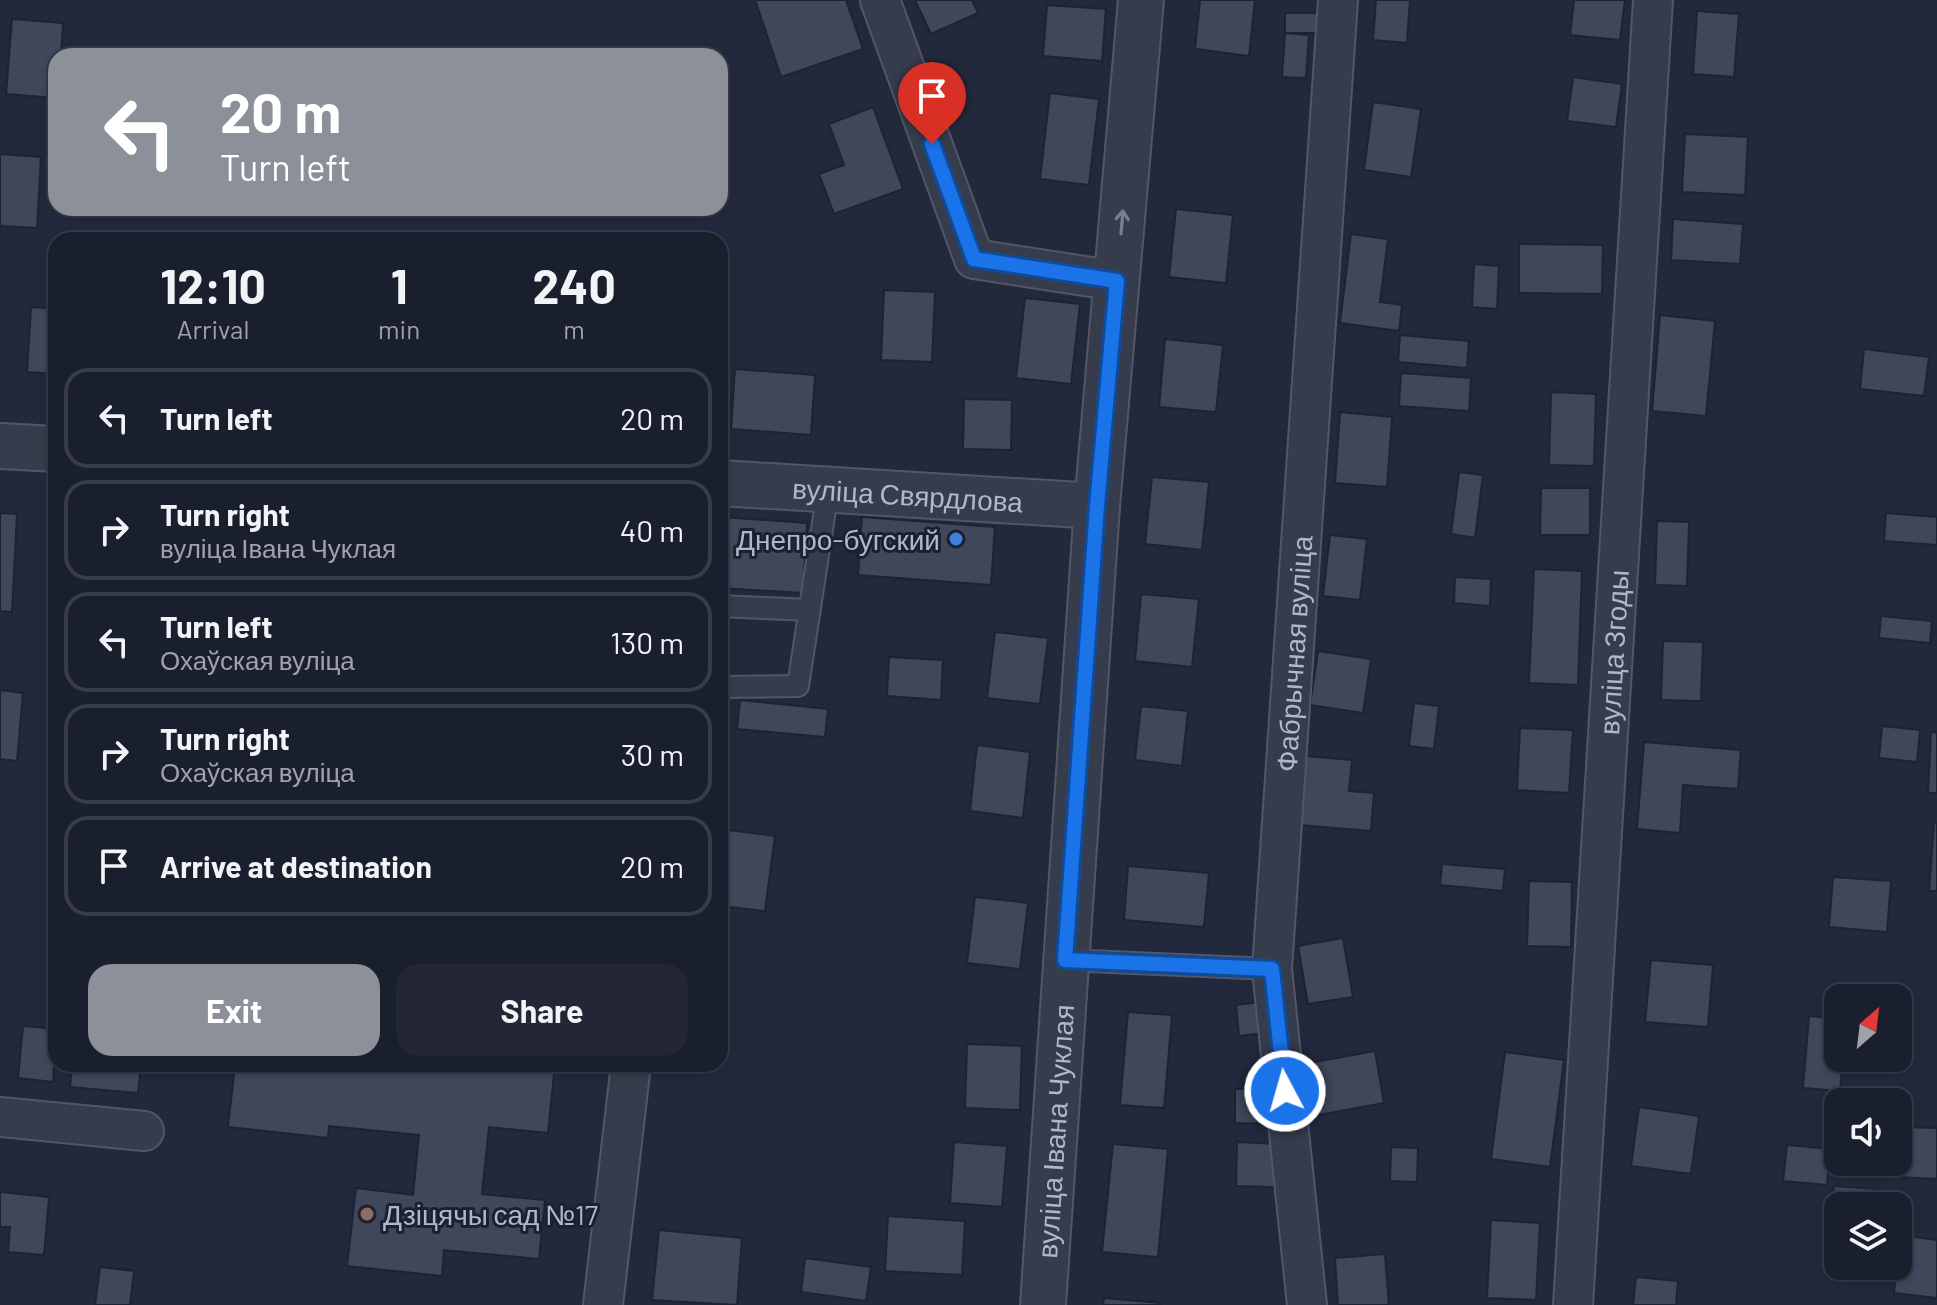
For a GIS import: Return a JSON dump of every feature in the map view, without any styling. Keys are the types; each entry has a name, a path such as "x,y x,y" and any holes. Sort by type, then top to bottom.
{"street":[{"path":"880,0 974,259 1117,281"},
{"name":"вуліца Івана Чуклая","path":"1043,1305 1097,506 1141,0"},
{"name":"Фабрычная вуліца","path":"1307,1305 1272,969 1338,0"},
{"name":"вуліца Згоды","path":"1573,1305 1653,0"},
{"path":"0,446 48,449"},
{"name":"вуліца Свярдлова","path":"728,484 1097,506"},
{"path":"603,1305 630,1072"},
{"path":"0,1117 144,1131"}],"lane":[{"path":"728,687 798,686 828,490"},
{"path":"728,606 810,610"},
{"path":"1065,960 1272,969"}],"building":[{"path":"755,0 846,0 863,49 781,77"},
{"path":"915,0 972,0 978,13 931,34"},
{"path":"1200,0 1255,0 1249,56 1195,49"},
{"path":"1376,0 1410,0 1407,43 1373,40"},
{"path":"1574,0 1625,0 1620,40 1570,35"},
{"path":"1047,5 1106,9 1102,61 1043,56"},
{"path":"1697,11 1739,14 1734,77 1693,74"},
{"path":"1285,13 1326,13 1325,33 1285,33"},
{"path":"12,19 63,23 61,48 48,48 48,97 6,94"},
{"path":"1285,33 1309,35 1306,78 1282,77"},
{"path":"1573,77 1622,84 1616,127 1567,121"},
{"path":"1050,93 1099,99 1089,185 1040,179"},
{"path":"1373,102 1421,109 1411,177 1364,170"},
{"path":"873,107 903,189 834,214 819,174 844,165 829,124"},
{"path":"1685,134 1748,137 1745,195 1682,192"},
{"path":"0,154 41,157 37,228 0,226"},
{"path":"1176,209 1233,215 1226,283 1169,277"},
{"path":"1673,219 1743,224 1740,264 1671,260"},
{"path":"1351,234 1388,239 1380,302 1402,305 1399,331 1340,323"},
{"path":"1519,244 1603,245 1602,294 1519,293"},
{"path":"1474,264 1499,266 1497,309 1472,307"},
{"path":"884,290 935,292 932,362 881,360"},
{"path":"1025,298 1080,304 1071,384 1016,378"},
{"path":"31,307 48,308 48,373 27,372"},
{"path":"1660,315 1715,321 1706,416 1652,411"},
{"path":"1400,335 1469,341 1467,368 1398,362"},
{"path":"1165,339 1223,345 1216,412 1159,407"},
{"path":"1864,349 1929,357 1924,396 1860,389"},
{"path":"735,369 815,375 811,435 731,429"},
{"path":"1401,373 1471,378 1469,411 1399,406"},
{"path":"1551,392 1596,394 1594,466 1549,465"},
{"path":"964,399 1012,400 1011,450 963,449"},
{"path":"1340,412 1392,417 1387,487 1335,483"},
{"path":"1459,472 1483,475 1475,538 1451,534"},
{"path":"1152,477 1209,482 1202,550 1145,544"},
{"path":"1541,488 1590,488 1590,535 1540,535"},
{"path":"0,513 17,514 12,612 0,611"},
{"path":"1886,513 1937,517 1937,545 1884,541"},
{"path":"728,517 807,523 803,593 728,588"},
{"path":"862,517 995,527 991,585 858,575"},
{"path":"1657,521 1689,522 1687,586 1655,585"},
{"path":"1330,535 1367,539 1360,600 1323,596"},
{"path":"1534,569 1582,571 1578,685 1529,683"},
{"path":"1455,577 1491,579 1490,606 1454,603"},
{"path":"1141,594 1199,599 1192,667 1135,661"},
{"path":"1881,616 1932,621 1930,643 1879,638"},
{"path":"995,632 1048,638 1040,704 987,698"},
{"path":"1663,641 1703,642 1701,701 1661,700"},
{"path":"1318,651 1371,659 1363,713 1310,705"},
{"path":"889,657 943,660 941,700 887,696"},
{"path":"0,690 23,693 17,761 0,759"},
{"path":"740,700 828,709 825,737 737,729"},
{"path":"1414,703 1439,706 1434,749 1409,746"},
{"path":"1141,706 1188,711 1182,766 1135,760"},
{"path":"1882,726 1920,730 1917,762 1879,758"},
{"path":"1520,728 1573,730 1569,793 1517,790"},
{"path":"1931,732 1937,733 1937,793 1928,793"},
{"path":"1644,742 1741,750 1738,789 1683,785 1680,833 1637,829"},
{"path":"977,745 1030,752 1023,818 970,811"},
{"path":"1304,756 1352,760 1349,791 1374,793 1371,831 1299,825"},
{"path":"1934,823 1937,823 1937,891 1929,891"},
{"path":"728,830 775,836 765,911 728,907"},
{"path":"1442,864 1505,869 1503,891 1440,885"},
{"path":"1128,866 1209,873 1204,927 1124,920"},
{"path":"1833,877 1891,881 1887,932 1829,927"},
{"path":"1529,881 1572,882 1571,947 1527,946"},
{"path":"975,897 1028,903 1020,969 967,963"},
{"path":"1343,938 1353,997 1308,1004 1298,946"},
{"path":"1651,960 1713,965 1708,1027 1645,1022"},
{"path":"1262,1002 1265,1033 1239,1036 1236,1005"},
{"path":"1128,1012 1172,1015 1164,1108 1120,1105"},
{"path":"1809,1016 1824,1018 1824,1072 1842,1072 1840,1088 1803,1088"},
{"path":"23,1026 48,1028 48,1072 54,1072 53,1082 18,1078"},
{"path":"967,1044 1022,1046 1020,1110 965,1108"},
{"path":"1375,1051 1384,1103 1313,1116 1304,1064"},
{"path":"1505,1052 1564,1060 1550,1167 1491,1159"},
{"path":"71,1072 140,1072 138,1093 70,1087"},
{"path":"234,1072 554,1072 548,1133 489,1127 482,1194 545,1200 539,1259 444,1250 442,1276 347,1266 356,1188 413,1195 419,1135 329,1126 328,1138 228,1127"},
{"path":"1235,1089 1274,1089 1273,1124 1235,1123"},
{"path":"1639,1107 1699,1116 1691,1174 1631,1166"},
{"path":"1912,1127 1937,1128 1937,1179 1900,1177 1912,1176"},
{"path":"954,1142 1007,1146 1002,1207 950,1203"},
{"path":"1237,1142 1275,1144 1274,1187 1236,1186"},
{"path":"1113,1144 1168,1149 1158,1257 1102,1252"},
{"path":"1787,1145 1824,1148 1827,1185 1783,1181"},
{"path":"1391,1147 1418,1148 1417,1182 1390,1181"},
{"path":"1834,1186 1876,1189 1876,1192 1834,1192"},
{"path":"0,1192 49,1197 44,1255 8,1252 10,1227 0,1227"},
{"path":"888,1216 965,1221 962,1275 885,1271"},
{"path":"1491,1220 1540,1223 1536,1300 1487,1298"},
{"path":"659,1230 742,1238 737,1305 652,1300"},
{"path":"1912,1237 1937,1240 1937,1298 1894,1293 1895,1280 1912,1280"},
{"path":"1385,1254 1389,1305 1338,1305 1335,1258"},
{"path":"805,1258 871,1267 866,1301 801,1292"},
{"path":"100,1267 134,1271 130,1305 95,1305"},
{"path":"1636,1277 1678,1281 1676,1305 1633,1305"},
{"path":"1104,1298 1161,1303 1161,1305 1103,1305"}],"place":[{"name":"Днепро-бугский","path":"956,539"},
{"name":"Дзіцячы сад №17","path":"367,1214"}],"route":[{"path":"932,144 974,259 1117,281 1097,506 1065,960 1272,969 1285,1091"}]}
